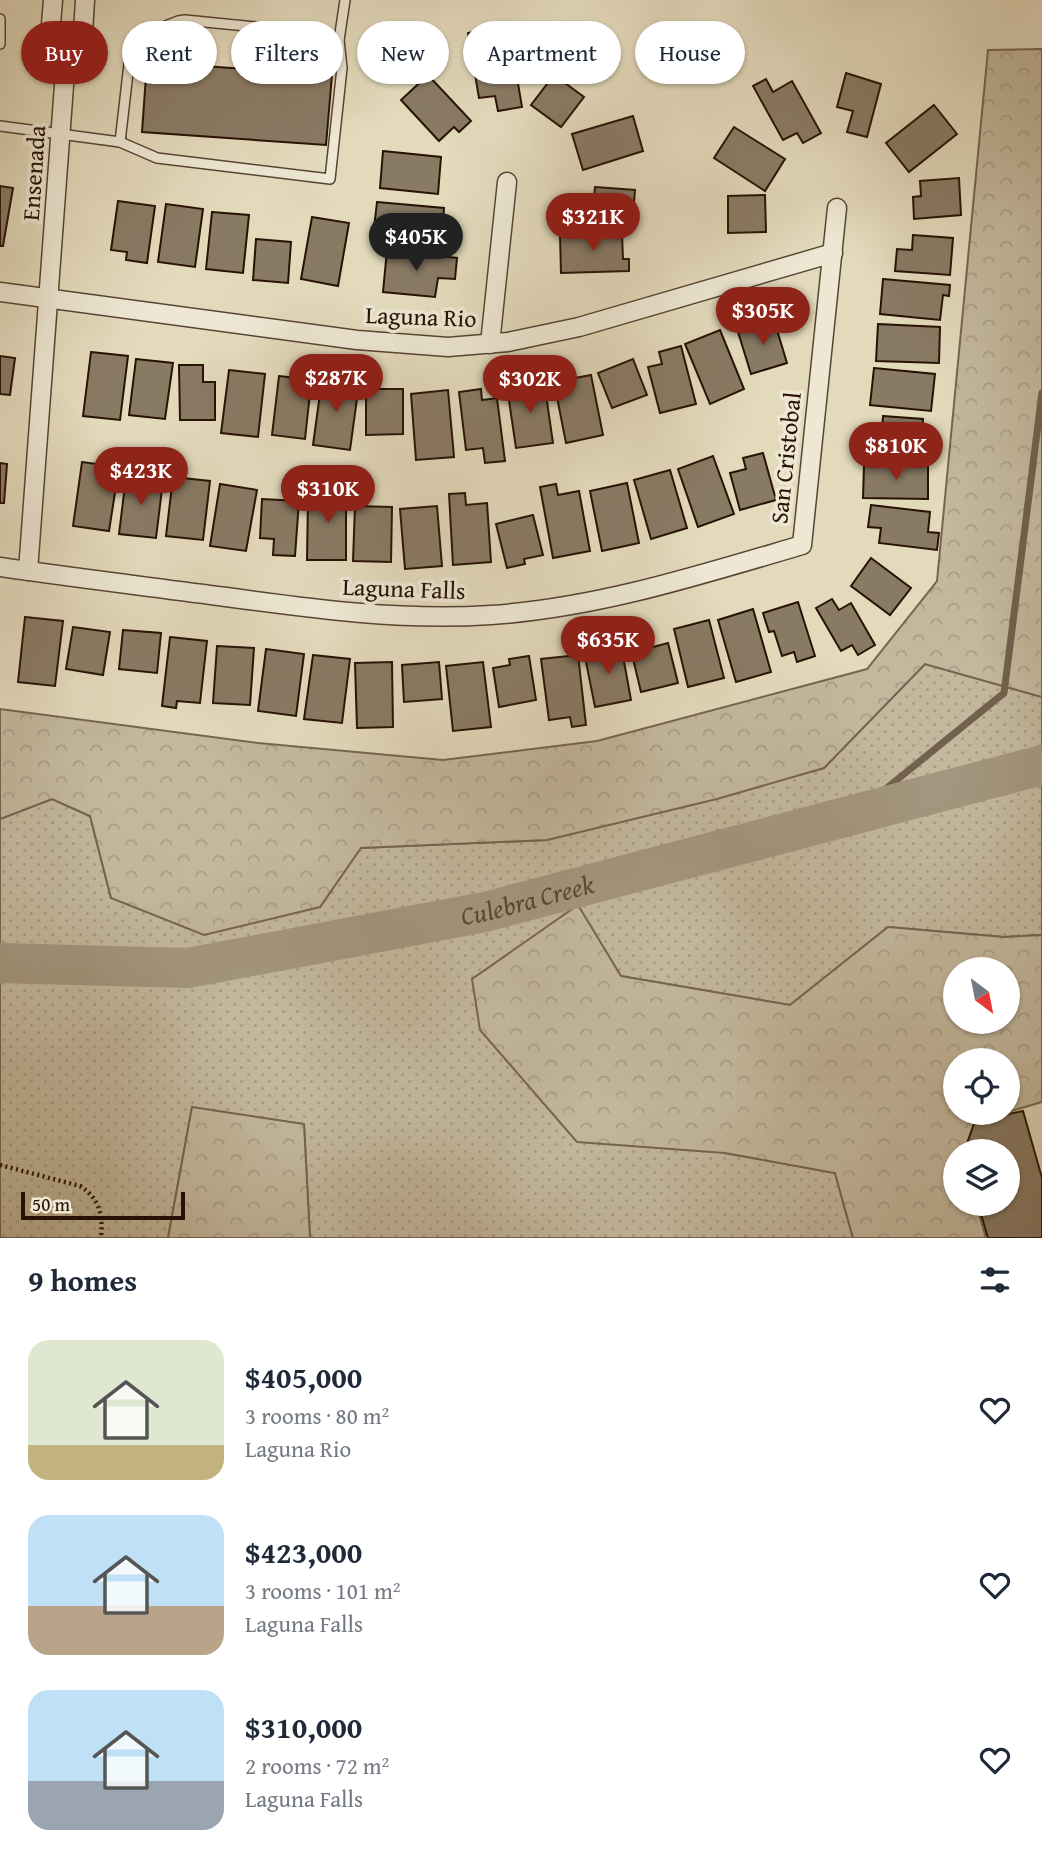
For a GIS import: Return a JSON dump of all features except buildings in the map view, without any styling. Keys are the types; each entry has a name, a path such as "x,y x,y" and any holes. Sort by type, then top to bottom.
{"street":[{"name":"Ensenada","path":"51,21 52,0"},
{"name":"Ensenada","path":"84,21 85,0"},
{"name":"Ensenada","path":"28,571 64,84"},
{"path":"490,344 507,182"},
{"name":"San Cristobal","path":"802,545 837,208"},
{"name":"Laguna Rio","path":"0,292 393,344 448,347 508,342 619,316 832,253"},
{"name":"Laguna Falls","path":"0,567 330,611 434,616 491,615 577,604 670,584 802,545"}],"lane":[{"path":"342,21 345,0"},
{"path":"0,19 0,44"},
{"path":"120,142 131,58 145,39 170,23 185,20 231,24"},
{"path":"0,126 61,132 89,139 120,142 157,158 330,179 340,84"}],"path":[{"path":"0,1165 80,1186 98,1202 102,1218 100,1238"}],"green space":[{"path":"1042,49 1042,697 925,664 824,768 717,799 547,840 361,848 320,907 204,935 111,898 90,816 52,799 0,819 0,709 258,743 443,760 597,741 867,669 937,581 988,50"},
{"path":"925,664 1042,697 1042,935 1004,937 888,927 790,1005 621,976 725,1153 835,1173 853,1238 310,1238 304,1124 192,1108 168,1238 0,1238 0,819 52,799 90,816 111,898 320,907 360,848 547,840 824,768"},
{"path":"578,905 621,976 790,1005 888,927 1004,937 1042,935 1042,1102 1020,1108 1020,1048 943,1048 943,1125 974,1125 969,1139 943,1139 943,1216 980,1216 986,1238 853,1238 835,1173 725,1153 577,1142 480,1030 472,979"},
{"path":"192,1107 304,1124 310,1238 168,1238"}],"waterway":[{"path":"856,813 1004,693 1042,393"},
{"name":"Culebra Creek","path":"0,963 188,968 485,912 1042,765"}]}
